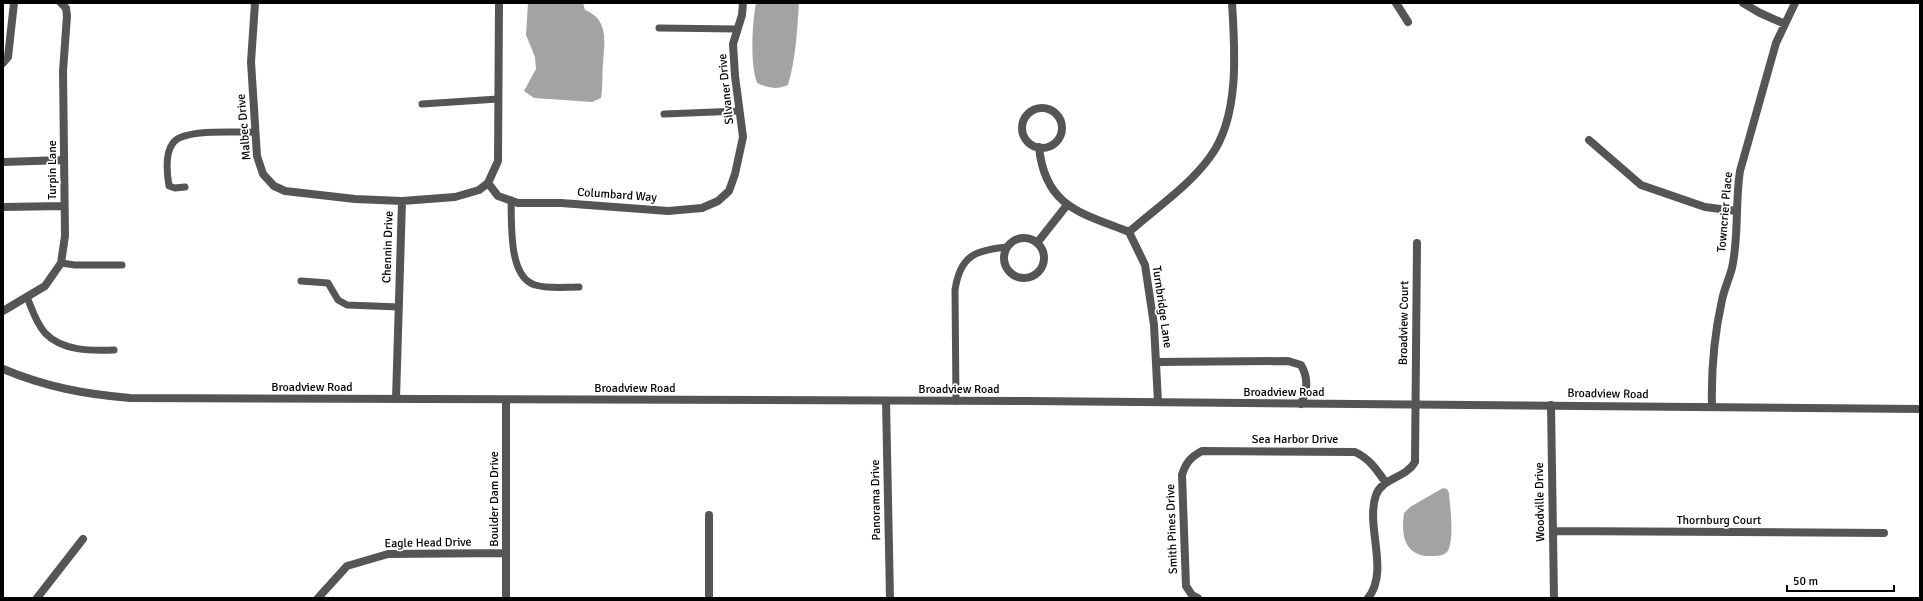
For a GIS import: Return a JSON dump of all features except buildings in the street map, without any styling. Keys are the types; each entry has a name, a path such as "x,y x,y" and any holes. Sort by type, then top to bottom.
{"street":[{"path":"3,63 8,56 14,3"},
{"name":"Turpin Lane","path":"3,311 45,286 61,263 65,236 63,71 67,16 66,8 61,3"},
{"name":"Malbec Drive","path":"255,3 251,62 257,156 263,174 274,186 285,192 347,198 402,200"},
{"path":"488,183 498,161 499,3"},
{"name":"Silvaner Drive","path":"735,174 743,137 733,44 742,15 743,3"},
{"path":"1039,147 1044,174 1056,194 1067,205 1090,217 1129,232 1198,172 1211,156 1222,134 1231,102 1235,58 1232,3"},
{"path":"1396,3 1408,22"},
{"path":"1743,3 1760,13 1785,24"},
{"name":"Towncrier Place","path":"1712,407 1714,341 1722,299 1732,268 1736,238 1736,211 1740,171 1776,42 1795,3"},
{"path":"1037,108 1047,108 1055,112 1060,118 1062,132 1055,143 1047,147 1039,147 1032,145 1026,140 1022,131 1022,123 1031,111 1037,108"},
{"path":"1589,140 1641,185 1705,207 1736,211"},
{"path":"3,162 64,160"},
{"name":"Columbard Way","path":"488,183 498,196 518,203 561,203 668,211 702,208 718,201 729,191 735,174"},
{"name":"Chennin Drive","path":"396,399 402,200 455,196 479,190 488,183"},
{"path":"1037,242 1067,205"},
{"path":"3,207 64,206"},
{"name":"Turnbridge Lane","path":"1129,232 1145,265 1154,325 1158,402"},
{"path":"1020,238 1029,238 1037,242 1044,254 1044,262 1037,273 1030,277 1022,278 1014,276 1008,270 1004,262 1004,254 1007,247 1013,241 1020,238"},
{"name":"Broadview Court","path":"1386,483 1411,469 1415,462 1417,243"},
{"path":"1157,362 1288,361 1301,365 1306,373 1306,392 1301,404"},
{"name":"Broadview Road","path":"3,369 59,388 107,396 506,400 739,399 1158,402 1920,409"},
{"name":"Boulder Dam Drive","path":"506,400 506,598"},
{"name":"Panorama Drive","path":"886,401 890,598"},
{"name":"Woodville Drive","path":"1550,405 1554,598"},
{"name":"Sea Harbor Drive","path":"1191,457 1202,451 1355,452 1364,456 1386,483"},
{"name":"Smith Pines Drive","path":"1191,457 1186,464 1182,475 1186,586 1192,595 1198,598"},
{"path":"1368,598 1374,590 1377,573 1374,505 1376,493 1386,483"},
{"path":"708,598 709,515"},
{"name":"Thornburg Court","path":"1553,531 1884,533"},
{"path":"37,598 83,539"},
{"name":"Eagle Head Drive","path":"318,598 347,566 388,554 506,553"}],"lane":[{"path":"659,28 738,29"},
{"path":"422,104 498,99"},
{"path":"664,114 739,111"},
{"path":"185,188 175,188 169,186 169,154 173,142 182,136 193,134 255,132"},
{"path":"511,200 513,241 519,271 524,278 535,285 579,287"},
{"path":"956,401 955,290 957,274 965,261 972,255 991,248 1007,247"},
{"path":"61,263 75,266 122,265"},
{"path":"301,281 328,283 338,300 347,305 399,306"},
{"path":"27,297 37,321 44,332 52,339 88,351 114,350"}],"shaded area":[{"path":"528,3 583,3 585,10 593,14 598,20 604,33 601,98 592,102 534,98 524,91 536,69 535,57 526,35"},
{"path":"756,3 799,3 797,34 791,75 788,85 780,88 772,88 757,83 753,65 752,44"},
{"path":"1443,488 1447,489 1449,493 1451,524 1451,540 1447,552 1440,556 1415,553 1410,549 1404,537 1404,513 1410,507"}]}
